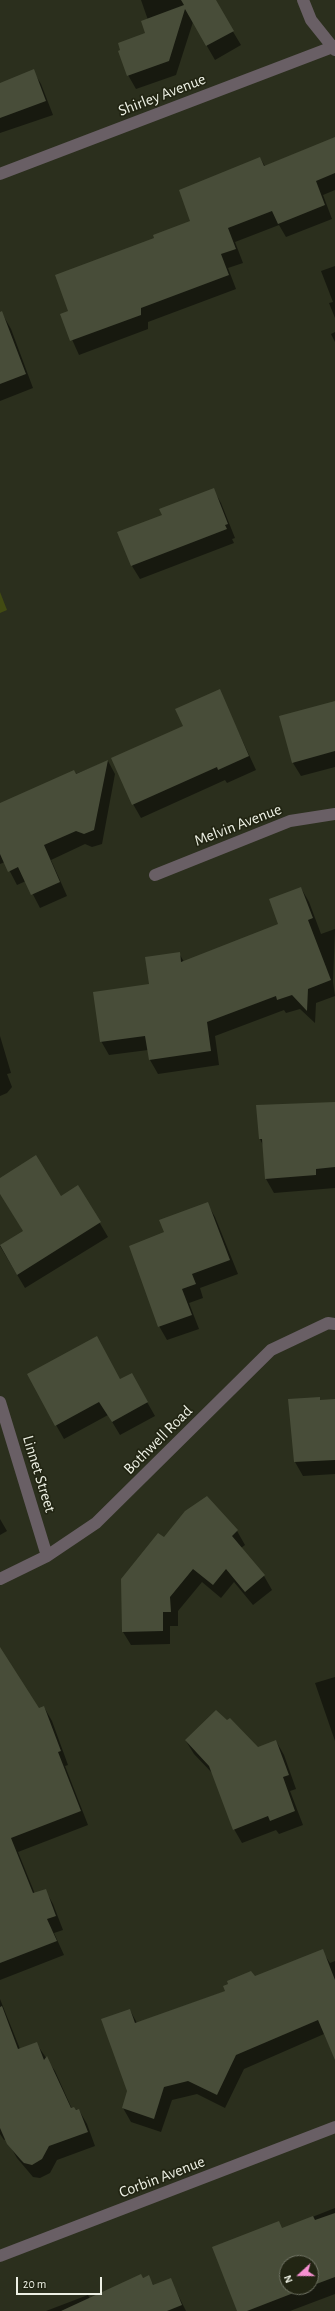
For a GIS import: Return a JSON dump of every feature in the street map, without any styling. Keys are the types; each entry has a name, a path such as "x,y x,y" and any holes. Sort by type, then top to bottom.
{"street":[{"path":"303,0 311,20 334,48"},
{"name":"Shirley Avenue","path":"0,174 334,48"},
{"name":"Melvin Avenue","path":"155,875 290,821 335,814"},
{"name":"Bothwell Road","path":"0,1579 48,1556 96,1523 271,1350 328,1323 335,1324"},
{"name":"Linnet Street","path":"0,1402 48,1556"},
{"name":"Corbin Avenue","path":"0,2256 335,2127"}],"green space":[{"path":"0,592 7,610 0,613"}],"building":[{"path":"181,0 216,0 234,31 206,46 185,9 169,61 127,76 118,51 120,50 118,43 145,33 141,21 184,5"},
{"path":"34,69 46,101 0,118 0,83"},
{"path":"335,137 335,173 316,181 325,205 278,224 272,211 228,228 236,249 221,254 229,275 141,308 141,315 70,341 60,314 68,311 55,275 154,238 153,235 190,221 179,190 260,157 264,166"},
{"path":"2,311 26,374 0,384 0,312"},
{"path":"214,488 228,524 225,525 227,529 131,566 117,532 162,515 159,509"},
{"path":"220,689 249,756 218,770 217,767 132,805 111,758 183,726 175,709"},
{"path":"335,701 335,751 292,763 279,716"},
{"path":"108,760 94,830 84,834 76,831 44,845 60,882 31,895 18,867 8,872 0,854 0,803 74,770 76,774"},
{"path":"301,887 313,918 308,920 331,980 308,989 307,1011 292,995 277,1000 276,996 207,1022 211,1051 149,1060 145,1036 100,1042 93,992 149,984 145,957 180,952 181,962 278,924 269,899"},
{"path":"335,1102 335,1167 316,1169 316,1175 265,1179 262,1139 259,1139 256,1105"},
{"path":"36,1155 61,1196 78,1185 101,1222 17,1275 0,1245 23,1231 0,1194 0,1178"},
{"path":"208,1202 230,1260 192,1274 196,1284 182,1289 192,1315 158,1327 129,1246 164,1232 159,1220"},
{"path":"97,1336 120,1379 132,1373 148,1402 112,1422 99,1402 55,1426 27,1374"},
{"path":"320,1397 320,1400 335,1399 335,1460 294,1462 288,1399"},
{"path":"207,1496 238,1530 232,1536 265,1575 245,1592 226,1569 213,1585 193,1569 170,1597 171,1612 163,1612 163,1631 122,1632 121,1579 158,1533 164,1537 185,1511"},
{"path":"0,1647 39,1708 44,1706 61,1751 58,1752 81,1811 11,1838 33,1893 46,1889 56,1916 47,1919 57,1941 0,1963"},
{"path":"216,1710 227,1720 230,1718 258,1747 276,1740 289,1775 283,1777 295,1811 270,1821 268,1816 233,1830 209,1766 185,1740"},
{"path":"323,1949 335,1980 335,2060 318,2020 236,2055 217,2095 188,2081 164,2087 154,2119 122,2108 127,2091 101,2019 130,2009 135,2023 225,1991 223,1986 228,1984 227,1981 251,1971 255,1976"},
{"path":"2,2006 18,2049 37,2042 44,2060 47,2056 71,2108 74,2107 76,2110 79,2109 88,2132 49,2146 42,2159 32,2165 24,2163 7,2144 0,2128 0,2007"},
{"path":"335,2213 335,2277 319,2283 319,2255 279,2255 279,2295 288,2295 247,2311 237,2311 212,2247 279,2221 282,2228 313,2216 315,2220"},
{"path":"141,2274 143,2278 149,2275 153,2285 171,2278 182,2305 167,2311 61,2311"}]}
